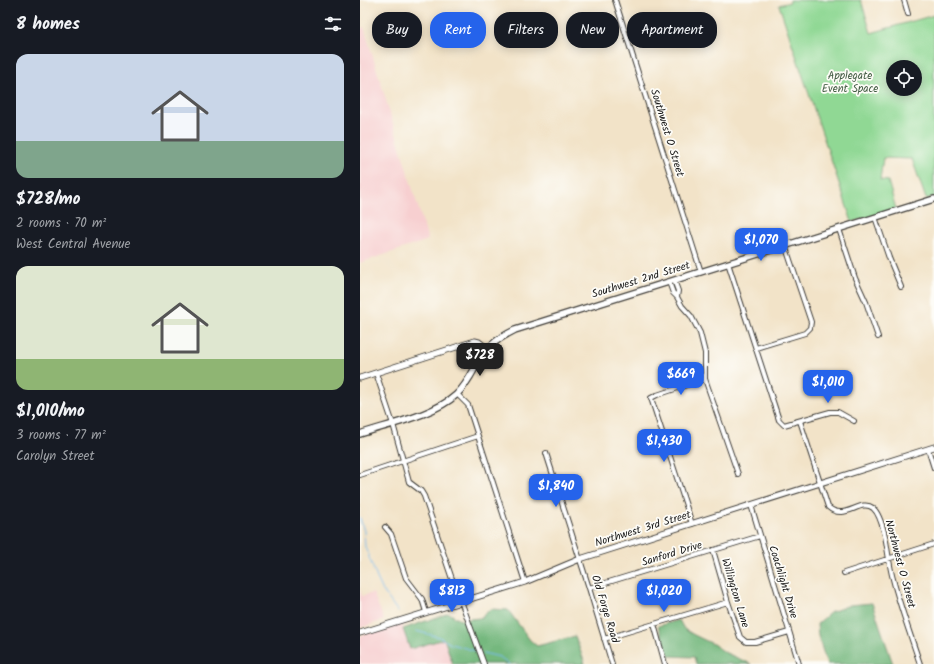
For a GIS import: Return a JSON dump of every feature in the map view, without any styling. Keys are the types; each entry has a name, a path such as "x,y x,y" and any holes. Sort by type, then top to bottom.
{"main road":[{"name":"Southwest 2nd Street","path":"360,434 439,407 457,394 470,378 481,357 488,348 505,335 515,330 934,199"}],"street":[{"name":"Southwest O Street","path":"615,0 701,272"},
{"path":"904,0 908,14"},
{"path":"875,217 901,287"},
{"path":"839,229 855,278 866,302 878,337"},
{"path":"756,348 805,332 810,328 811,322 785,246"},
{"path":"728,263 779,420 784,425 830,412 838,412 854,421"},
{"path":"672,281 673,293 696,323 700,333 705,353 705,379 738,474"},
{"path":"360,378 475,340 488,348"},
{"path":"376,373 409,482 421,491 424,496 452,579 484,664"},
{"path":"692,524 651,398 705,379"},
{"path":"457,394 468,405 525,582"},
{"name":"Northwest O Street","path":"800,421 828,507 832,511 839,513 865,505 873,508 878,513 886,540 893,578 920,664"},
{"path":"360,476 478,436"},
{"name":"Northwest 3rd Street","path":"360,633 525,582 580,559 934,447"},
{"path":"928,449 934,468"},
{"name":"Old Forge Road","path":"546,453 590,588 612,664"},
{"name":"Coachlight Drive","path":"751,506 799,664"},
{"path":"385,527 391,534 406,578 422,599 426,612"},
{"name":"Sanford Drive","path":"590,588 760,536"},
{"path":"844,573 934,544"},
{"name":"Willington Lane","path":"713,550 736,629 740,637 746,642 755,642 789,632"},
{"path":"604,638 728,602"},
{"path":"654,624 666,664"}],"shaded area":[{"path":"364,27 428,240 360,263 360,29"},
{"path":"360,590 362,596 373,593 384,620 360,628"},
{"path":"401,623 410,649 444,639 452,664 360,664 360,636"}],"green space":[{"name":"Applegate Event Space","path":"790,0 861,0 871,33 934,15 934,197 926,199 912,159 883,158 880,180 888,181 896,209 852,222 779,5 790,2"},
{"path":"872,603 893,664 827,664 818,636 817,624 831,612 850,605"},
{"path":"491,609 508,610 530,640 537,646 575,636 585,664 453,664 444,639 410,649 403,629 449,613 460,620 480,618"},
{"path":"679,620 684,629 713,644 726,653 751,664 696,664 694,657 669,656 658,626"}],"waterway":[{"path":"360,518 364,531 365,547 377,578 383,591 398,612"},
{"path":"416,631 439,637 451,644 476,651"},
{"path":"483,653 500,657 509,664"}]}
